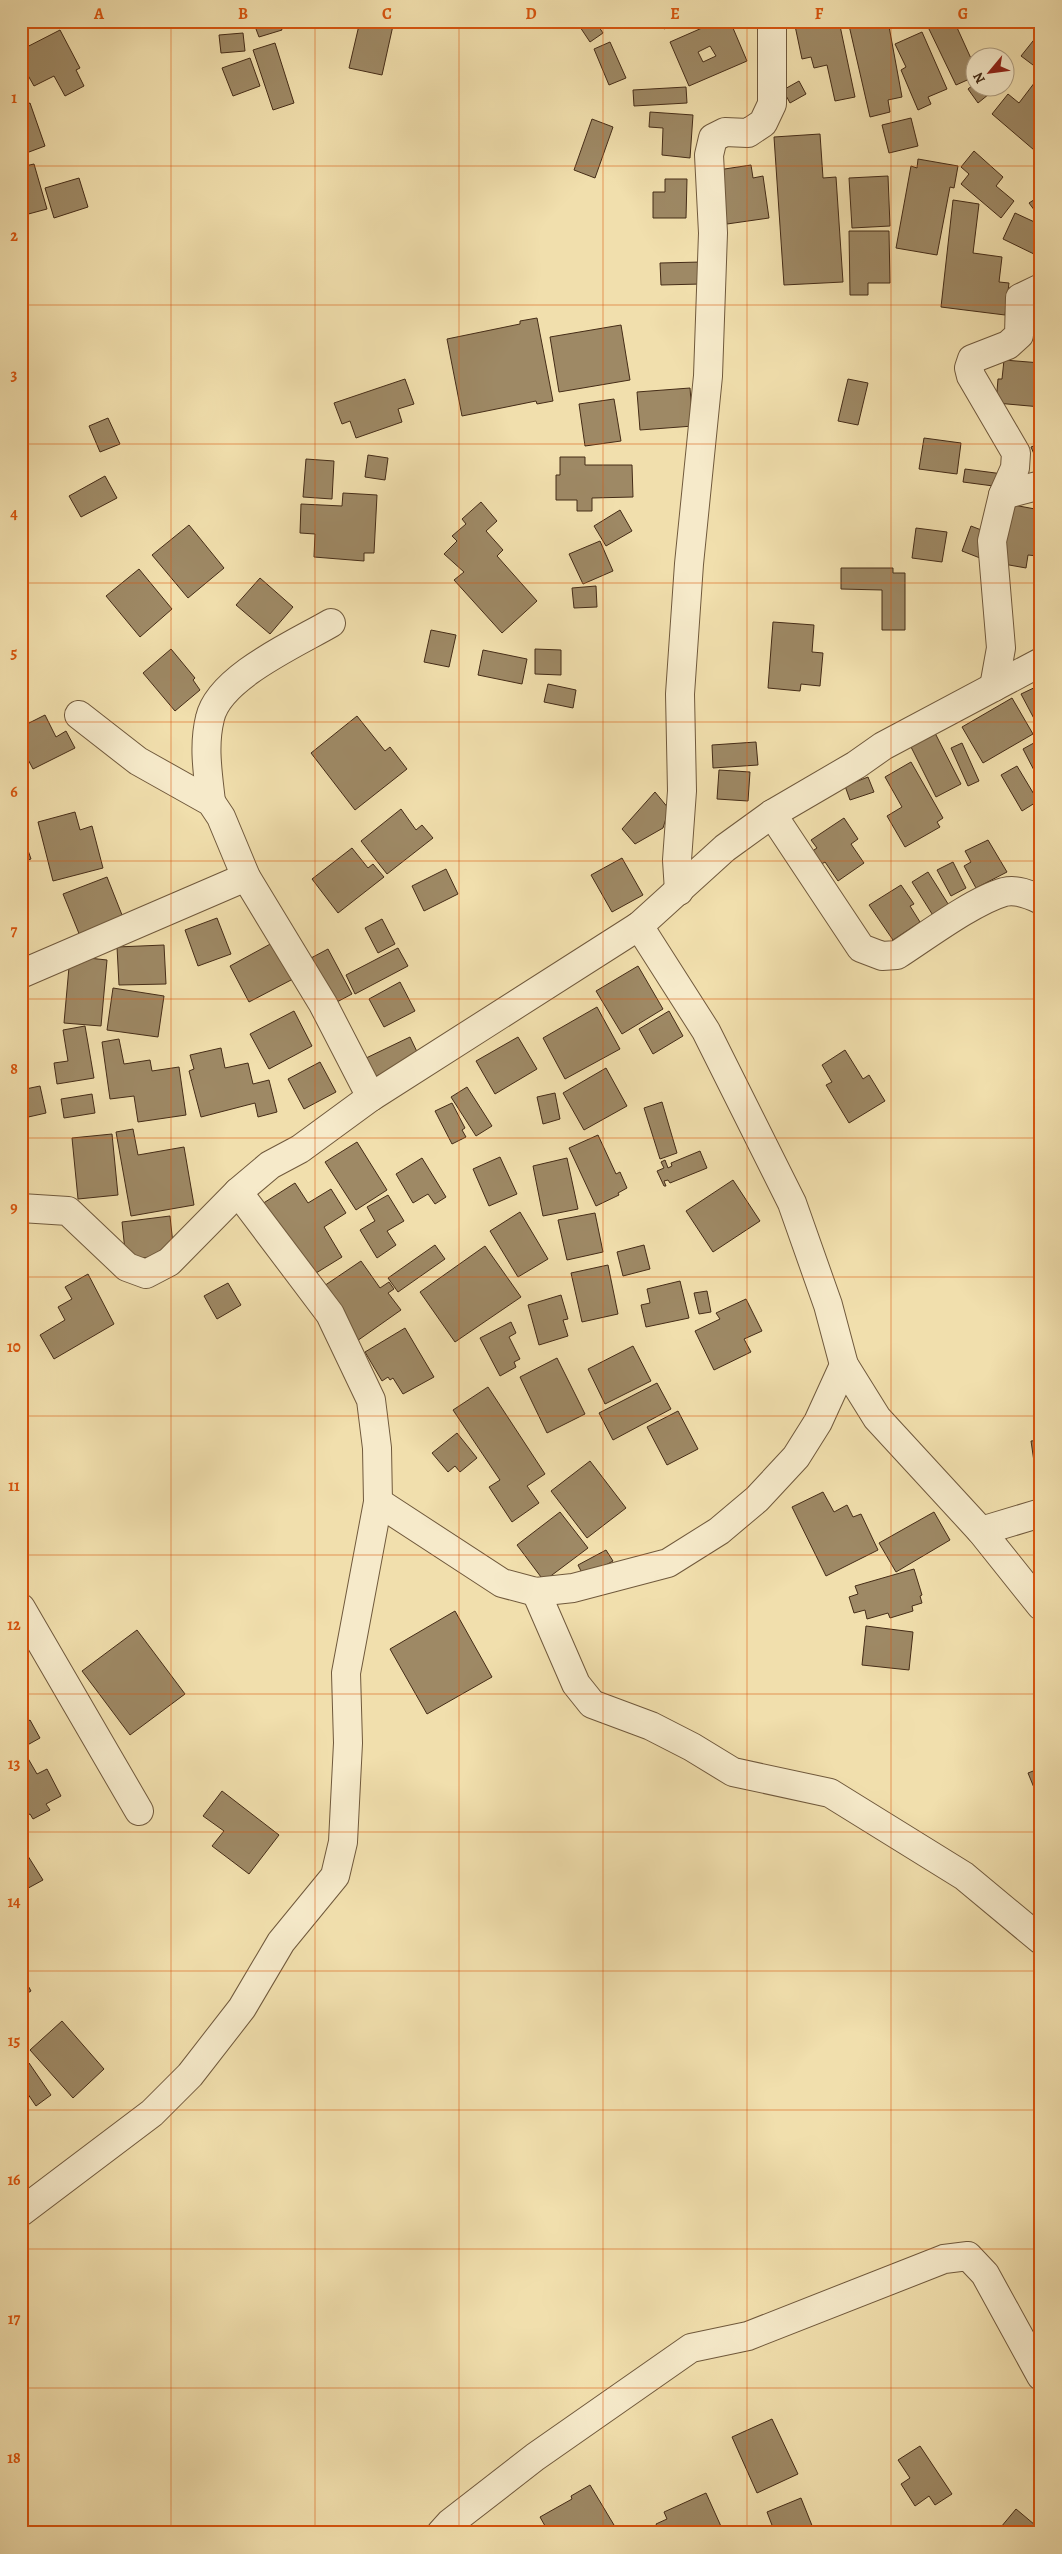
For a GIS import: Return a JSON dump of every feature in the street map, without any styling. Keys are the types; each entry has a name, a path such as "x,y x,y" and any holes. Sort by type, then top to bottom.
{"street":[{"path":"679,891 677,860 682,791 680,694 689,564 708,376 713,233 709,155 713,138 725,132 748,133 763,123 772,104 772,21"},
{"path":"994,687 1001,648 992,541 1003,495 1015,468 1016,452 971,376 969,368 972,359 1008,345 1018,335 1020,298 1041,288"},
{"path":"1003,495 1041,485"},
{"path":"331,623 260,665 226,689 210,716 205,753 211,802 221,817 246,877 323,1004 371,1097"},
{"path":"21,1208 68,1211 127,1267 146,1274 169,1262 238,1192 270,1165 300,1149 371,1097 639,926 725,848 772,814 856,765 883,746 1041,662"},
{"path":"79,715 138,761 211,802"},
{"path":"772,814 861,948 882,956 897,954 974,906 1005,892 1024,892 1041,900"},
{"path":"21,974 246,877"},
{"path":"639,926 706,1031 792,1202 828,1305 844,1365 877,1418 981,1531 1041,1606"},
{"path":"21,2212 152,2113 190,2075 242,2008 281,1942 335,1876 343,1842 348,1743 346,1673 378,1502 377,1448 371,1400 330,1314 238,1192"},
{"path":"378,1502 502,1583 536,1592 573,1588 668,1563 719,1531 757,1499 796,1457 818,1422 844,1365"},
{"path":"981,1531 1041,1513"},
{"path":"536,1592 576,1684 592,1704 651,1726 692,1747 733,1772 830,1793 964,1876 1041,1940"},
{"path":"21,1608 139,1811"},
{"path":"441,2533 450,2523 536,2457 690,2348 748,2336 944,2259 968,2256 984,2274 1041,2376"}],"building":[{"path":"253,21 279,21 282,30 259,37"},
{"path":"360,21 394,21 382,75 349,68"},
{"path":"576,21 595,21 603,33 590,42"},
{"path":"660,21 679,21 664,29"},
{"path":"718,21 730,21 747,61 689,86 670,42","holes":["710,46 716,56 703,62 698,52"]},
{"path":"794,21 815,21 815,24 839,21 855,97 835,101 827,65 814,68 811,57 802,59"},
{"path":"848,21 888,21 902,97 888,100 890,112 870,117"},
{"path":"940,21 954,21 966,48 964,48 964,81 956,85 928,27"},
{"path":"60,30 80,68 76,70 84,86 65,96 54,76 34,86 21,63 21,50"},
{"path":"1041,31 1041,71 1021,56"},
{"path":"922,32 947,89 928,97 931,104 918,110 901,70 906,67 895,44"},
{"path":"243,33 245,51 221,53 219,35"},
{"path":"610,42 626,78 609,85 594,49"},
{"path":"275,43 294,103 273,110 253,50"},
{"path":"250,58 260,86 233,96 222,68"},
{"path":"799,81 806,94 790,103 783,90"},
{"path":"1035,82 1041,87 1041,156 992,114 1005,98 1013,98 1019,103"},
{"path":"686,87 687,103 634,106 633,90"},
{"path":"974,98 984,98 978,103"},
{"path":"30,103 45,146 21,155 21,106"},
{"path":"650,112 693,115 690,158 662,155 663,128 649,127"},
{"path":"911,118 918,146 889,153 882,125"},
{"path":"592,119 613,127 595,178 574,170"},
{"path":"820,134 823,178 836,177 843,282 784,285 774,137"},
{"path":"974,151 1003,177 996,186 1014,201 1001,218 961,184 969,174 961,167"},
{"path":"918,159 958,166 954,188 950,187 937,255 896,248 911,166 917,168"},
{"path":"34,164 47,209 21,216 21,167"},
{"path":"751,165 753,178 763,176 769,218 727,224 718,170"},
{"path":"888,176 890,226 852,228 849,178"},
{"path":"79,178 88,207 54,218 45,188"},
{"path":"665,179 687,179 686,218 653,218 653,192 665,192"},
{"path":"1041,188 1041,219 1029,203 1040,196 1036,191"},
{"path":"953,200 979,204 973,253 1002,257 999,282 1009,283 1005,315 941,307"},
{"path":"1015,213 1041,225 1041,245 1036,255 1003,239"},
{"path":"849,231 889,231 890,283 868,283 868,295 850,295"},
{"path":"701,262 701,284 661,285 660,263"},
{"path":"537,318 553,401 537,404 536,401 462,416 447,339 520,324 520,321"},
{"path":"621,325 630,380 559,392 550,337"},
{"path":"1004,360 1041,363 1041,407 996,403 998,379 1002,379"},
{"path":"405,379 414,404 398,409 402,422 356,438 350,421 342,424 334,403"},
{"path":"848,379 868,383 858,425 838,421"},
{"path":"690,388 693,426 640,430 637,392"},
{"path":"614,399 621,441 585,446 579,404"},
{"path":"108,418 120,444 100,452 89,426"},
{"path":"924,438 961,443 957,474 919,469"},
{"path":"1041,443 1041,459 1037,461 1031,447"},
{"path":"368,455 388,458 385,480 365,477"},
{"path":"560,457 585,457 585,465 632,465 633,497 592,498 592,511 577,511 577,500 556,500 556,475 560,475"},
{"path":"306,459 334,461 332,499 303,497"},
{"path":"965,469 1003,474 1001,487 963,482"},
{"path":"105,476 117,498 81,517 69,496"},
{"path":"343,493 377,495 374,553 364,553 364,561 314,557 315,534 300,533 301,504 342,506"},
{"path":"481,502 497,521 486,531 503,550 497,556 537,601 502,633 454,580 464,572 444,554 457,541 452,536 466,524 462,519"},
{"path":"1008,504 1035,509 1034,519 1040,521 1038,556 1028,555 1026,568 998,563"},
{"path":"620,510 632,531 606,546 594,526"},
{"path":"189,525 224,568 188,598 152,555"},
{"path":"971,526 989,533 980,558 962,551"},
{"path":"916,528 947,532 942,562 912,558"},
{"path":"600,541 613,571 583,584 569,554"},
{"path":"841,568 893,568 893,573 905,573 905,630 882,630 882,590 841,589"},
{"path":"139,569 172,609 140,637 106,596"},
{"path":"260,578 293,607 270,634 236,605"},
{"path":"596,586 597,607 574,608 572,588"},
{"path":"773,622 814,625 812,652 823,653 820,686 801,684 800,691 768,688"},
{"path":"431,630 456,635 449,667 424,662"},
{"path":"171,649 195,678 193,680 200,690 175,711 143,673"},
{"path":"535,649 561,650 561,675 535,674"},
{"path":"483,650 527,659 522,684 478,675"},
{"path":"548,684 576,690 573,708 544,702"},
{"path":"1040,685 1041,728 1039,728 1021,694"},
{"path":"1012,698 1033,734 983,763 962,727"},
{"path":"45,715 56,737 66,731 75,748 33,769 21,746 21,727"},
{"path":"357,716 385,751 390,747 407,769 355,810 311,753"},
{"path":"935,733 961,784 936,797 910,745"},
{"path":"1041,739 1041,774 1037,776 1023,749"},
{"path":"756,742 758,765 713,768 712,745"},
{"path":"962,743 979,781 968,786 951,748"},
{"path":"911,762 943,818 937,822 940,827 905,847 887,816 902,807 885,777"},
{"path":"1017,766 1038,801 1022,811 1001,775"},
{"path":"719,770 750,772 748,801 717,799"},
{"path":"868,777 874,792 850,800 845,786"},
{"path":"655,792 669,809 663,828 635,844 622,829"},
{"path":"401,809 416,830 422,825 433,838 387,874 361,841"},
{"path":"75,812 80,830 92,826 103,868 53,881 38,822"},
{"path":"844,818 858,839 851,844 864,863 838,881 825,862 820,865 811,852 817,848 811,840"},
{"path":"21,830 31,859 21,862"},
{"path":"988,840 1007,872 976,888 964,866 971,862 965,851"},
{"path":"352,848 368,868 373,864 384,877 338,913 312,879"},
{"path":"622,858 643,895 612,912 591,875"},
{"path":"953,862 966,888 951,896 937,870"},
{"path":"446,869 458,894 424,911 412,886"},
{"path":"928,872 950,907 934,917 912,882"},
{"path":"107,877 124,920 80,936 63,894"},
{"path":"901,885 914,904 910,906 920,922 893,940 869,905"},
{"path":"217,918 231,954 198,966 185,930"},
{"path":"382,919 395,944 378,953 365,928"},
{"path":"274,942 293,979 249,1002 230,966"},
{"path":"164,945 166,984 119,985 117,947"},
{"path":"398,948 408,966 355,994 346,975"},
{"path":"328,949 352,994 335,1003 311,958"},
{"path":"70,956 107,960 101,1026 64,1023"},
{"path":"638,966 663,1009 622,1034 596,991"},
{"path":"400,982 415,1011 384,1027 369,999"},
{"path":"113,988 164,996 158,1037 107,1030"},
{"path":"597,1007 620,1049 565,1079 543,1038"},
{"path":"294,1011 312,1046 269,1069 250,1034"},
{"path":"669,1011 683,1036 653,1054 639,1029"},
{"path":"85,1026 94,1078 57,1084 54,1063 68,1061 63,1030"},
{"path":"410,1037 419,1056 370,1079 362,1060"},
{"path":"518,1037 537,1069 495,1094 476,1061"},
{"path":"119,1039 124,1064 150,1060 152,1071 179,1067 186,1115 138,1122 134,1096 110,1099 102,1042"},
{"path":"221,1048 225,1068 248,1063 253,1084 269,1080 277,1112 258,1117 255,1103 201,1117 189,1071 194,1069 190,1055"},
{"path":"845,1050 863,1079 869,1075 885,1101 849,1123 826,1085 832,1082 822,1065"},
{"path":"320,1062 336,1092 304,1109 288,1079"},
{"path":"606,1068 627,1106 584,1130 563,1093"},
{"path":"40,1086 46,1113 24,1118 21,1090"},
{"path":"467,1087 492,1126 476,1136 451,1097"},
{"path":"555,1093 560,1119 543,1124 537,1097"},
{"path":"92,1094 95,1113 64,1118 61,1099"},
{"path":"662,1102 677,1153 660,1159 644,1108"},
{"path":"452,1103 465,1128 462,1130 466,1137 452,1144 435,1111"},
{"path":"133,1129 138,1155 184,1147 194,1205 131,1216 116,1132"},
{"path":"112,1134 118,1195 78,1199 72,1138"},
{"path":"598,1135 616,1174 620,1172 627,1188 618,1193 619,1195 596,1206 569,1148"},
{"path":"357,1142 387,1190 356,1210 325,1162"},
{"path":"700,1151 707,1168 670,1183 668,1180 664,1181 666,1186 664,1186 657,1171 664,1168 661,1162 665,1160 668,1168 672,1166 671,1163"},
{"path":"500,1157 517,1194 489,1206 473,1169"},
{"path":"422,1158 446,1197 435,1204 428,1194 413,1203 396,1174"},
{"path":"567,1158 578,1209 543,1216 533,1166"},
{"path":"733,1180 760,1221 713,1252 686,1211"},
{"path":"295,1183 308,1203 331,1189 346,1213 324,1227 342,1257 308,1278 262,1204"},
{"path":"388,1195 404,1221 387,1231 396,1245 377,1258 360,1230 375,1221 367,1207"},
{"path":"520,1212 548,1259 518,1277 490,1231"},
{"path":"595,1213 603,1252 567,1260 558,1220"},
{"path":"170,1216 174,1254 126,1260 122,1222"},
{"path":"435,1245 445,1259 398,1292 388,1278"},
{"path":"644,1245 650,1269 623,1276 617,1252"},
{"path":"485,1246 521,1297 455,1342 420,1292"},
{"path":"361,1261 380,1288 389,1282 394,1289 388,1293 401,1310 357,1341 321,1288"},
{"path":"608,1265 618,1314 582,1322 571,1273"},
{"path":"88,1274 114,1324 54,1359 40,1335 65,1320 58,1307 72,1299 65,1287"},
{"path":"680,1281 689,1318 646,1327 641,1305 650,1303 647,1289"},
{"path":"228,1283 241,1305 217,1319 204,1296"},
{"path":"707,1291 711,1312 699,1314 694,1293"},
{"path":"561,1295 568,1319 563,1320 568,1336 539,1345 528,1305"},
{"path":"746,1299 762,1331 744,1339 751,1352 714,1370 695,1331 720,1319 716,1313"},
{"path":"511,1322 516,1333 509,1337 520,1359 514,1362 516,1367 500,1376 480,1338"},
{"path":"405,1328 434,1377 403,1394 393,1378 390,1380 388,1377 382,1381 365,1352"},
{"path":"633,1346 651,1381 605,1404 588,1369"},
{"path":"557,1358 585,1414 547,1433 520,1377"},
{"path":"657,1383 671,1409 613,1440 599,1413"},
{"path":"488,1387 545,1474 527,1486 539,1503 512,1522 489,1487 500,1480 453,1410"},
{"path":"678,1411 698,1449 667,1465 647,1427"},
{"path":"457,1433 477,1458 460,1472 455,1466 448,1472 432,1453"},
{"path":"1041,1440 1041,1496 1039,1496 1031,1441"},
{"path":"590,1461 626,1508 587,1538 551,1491"},
{"path":"823,1492 834,1512 847,1505 853,1517 861,1514 878,1550 826,1576 792,1507"},
{"path":"560,1512 588,1548 544,1581 517,1545"},
{"path":"934,1512 950,1540 896,1572 879,1543"},
{"path":"606,1550 613,1561 584,1577 578,1565"},
{"path":"914,1569 922,1595 920,1596 922,1603 912,1606 913,1611 890,1618 888,1613 867,1619 865,1610 854,1613 849,1597 858,1594 855,1586"},
{"path":"455,1611 492,1677 427,1714 390,1649"},
{"path":"866,1626 913,1632 909,1670 862,1665"},
{"path":"137,1630 185,1694 130,1735 82,1671"},
{"path":"1036,1695 1041,1695 1041,1717 1038,1717"},
{"path":"21,1716 25,1723 30,1720 40,1738 22,1748 37,1774 47,1769 61,1796 46,1804 50,1810 33,1819 30,1814 21,1818"},
{"path":"1041,1768 1041,1794 1037,1795 1028,1773"},
{"path":"222,1791 279,1835 249,1874 212,1846 224,1831 203,1816"},
{"path":"21,1845 43,1880 21,1892"},
{"path":"21,1973 31,1991 21,1997"},
{"path":"62,2021 104,2069 73,2098 30,2050"},
{"path":"29,2063 51,2095 36,2106 21,2084 21,2068"},
{"path":"772,2419 798,2474 757,2493 732,2437"},
{"path":"920,2446 952,2494 935,2505 929,2496 915,2506 901,2484 910,2478 898,2460"},
{"path":"590,2485 614,2525 601,2533 549,2533 540,2517 572,2499 571,2496"},
{"path":"706,2493 724,2533 660,2533 656,2524 667,2519 664,2512"},
{"path":"801,2498 815,2533 775,2533 767,2512"},
{"path":"1016,2509 1041,2530 1041,2533 996,2533"}]}
